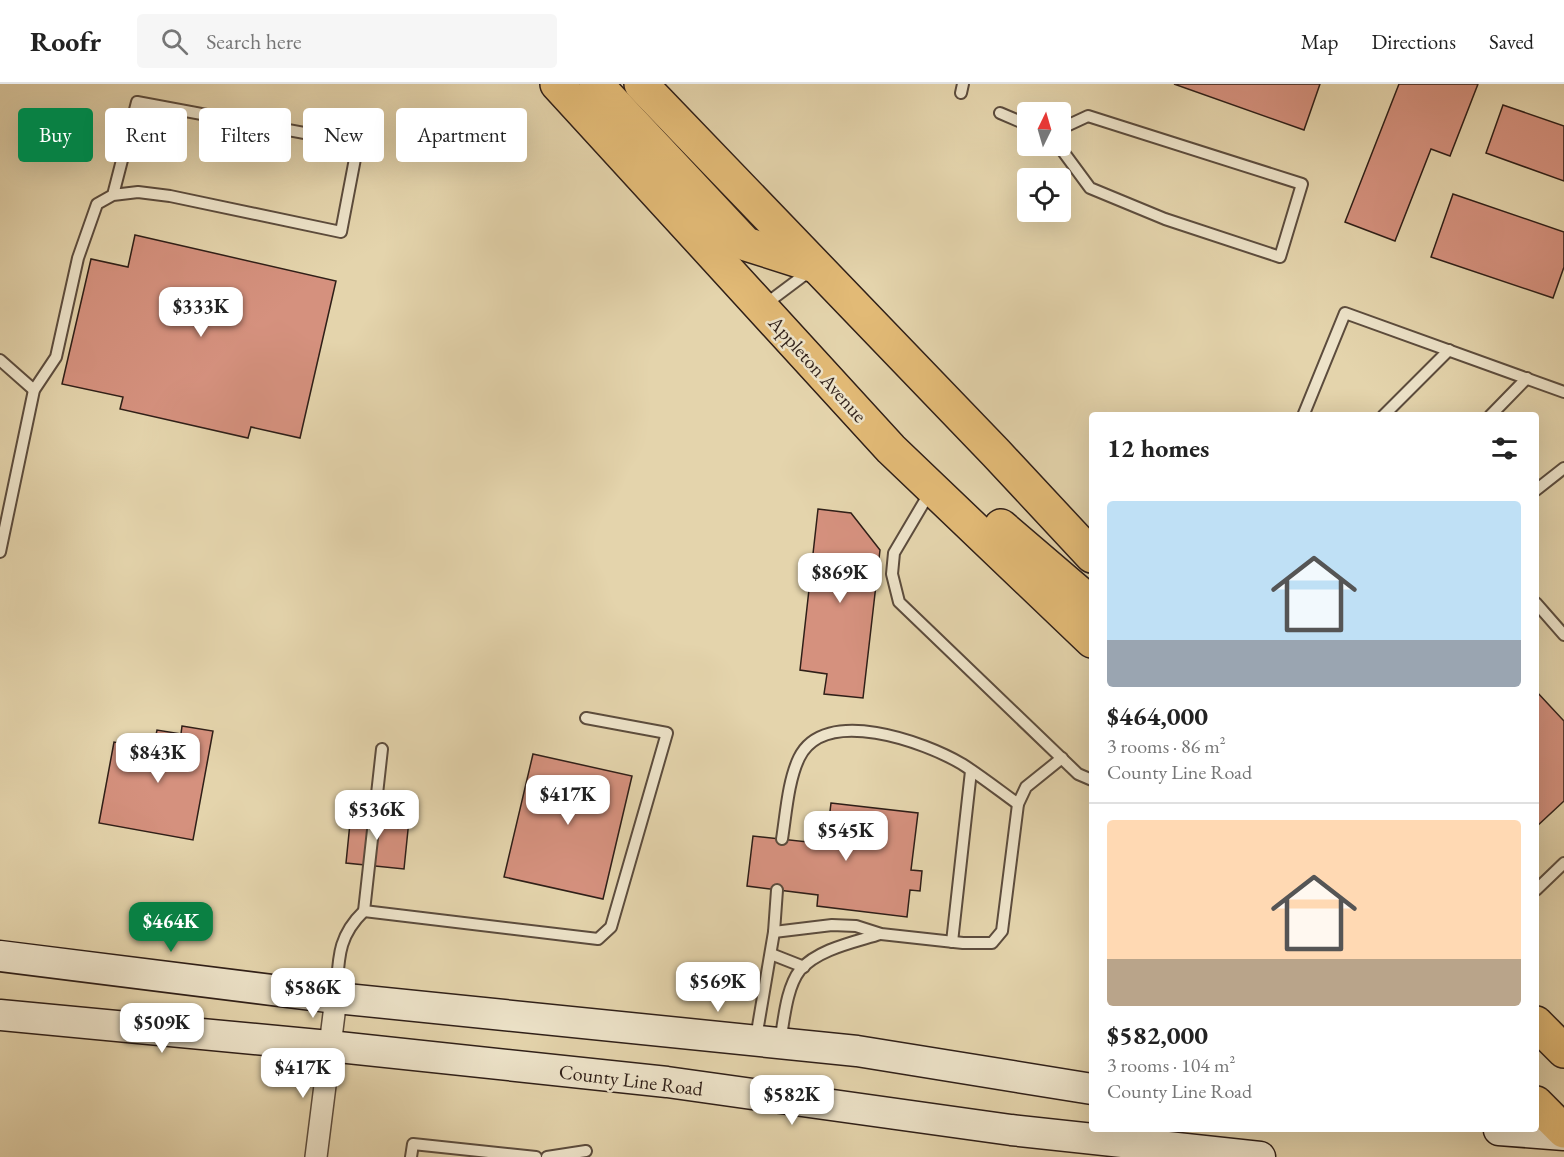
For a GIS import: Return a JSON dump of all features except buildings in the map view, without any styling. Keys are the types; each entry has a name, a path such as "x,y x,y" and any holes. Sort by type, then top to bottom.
{"main road":[{"name":"Appleton Avenue","path":"557,84 891,449 1089,638"},
{"path":"596,84 746,244 816,266"},
{"path":"641,84 1089,553"},
{"path":"891,449 994,520 1089,601"},
{"path":"0,956 336,998 857,1051 1089,1089"},
{"name":"County Line Road","path":"0,1015 329,1046 667,1082 1011,1130 1260,1157"},
{"path":"1539,1026 1564,1051"},
{"path":"1539,1106 1564,1133"},
{"path":"1539,1132 1564,1133"}],"street":[{"path":"316,1157 336,998"}],"lane":[{"path":"0,552 34,390 56,357 78,258 97,204 113,195 138,192 170,196 341,232 358,143 137,102 113,195"},
{"path":"1000,113 1017,120"},
{"path":"1066,156 1090,188 1165,219 1280,257 1302,184 1088,116 1071,124"},
{"path":"762,307 816,266"},
{"path":"1305,412 1345,313 1564,392"},
{"path":"1387,412 1449,350"},
{"path":"0,360 34,390"},
{"path":"1494,412 1527,378"},
{"path":"1539,488 1564,468"},
{"path":"932,490 894,553 892,574 899,602 1078,774 1089,779"},
{"path":"1539,606 1564,634"},
{"path":"364,911 598,939 611,927 667,733 586,718"},
{"path":"782,839 799,757 818,736 849,729 887,736 930,748 971,771 1018,804"},
{"path":"336,998 341,944 349,926 364,911 382,749"},
{"path":"774,933 832,925 856,926 881,934 952,942 992,943 1002,931 1018,804 1026,788 1062,758"},
{"path":"952,942 971,771"},
{"path":"1539,887 1564,863"},
{"path":"768,1042 771,954 777,890"},
{"path":"768,1042 799,971 824,953 881,934"},
{"path":"771,954 804,967"},
{"path":"411,1157 413,1144 536,1157"},
{"path":"547,1157 586,1151"}]}
